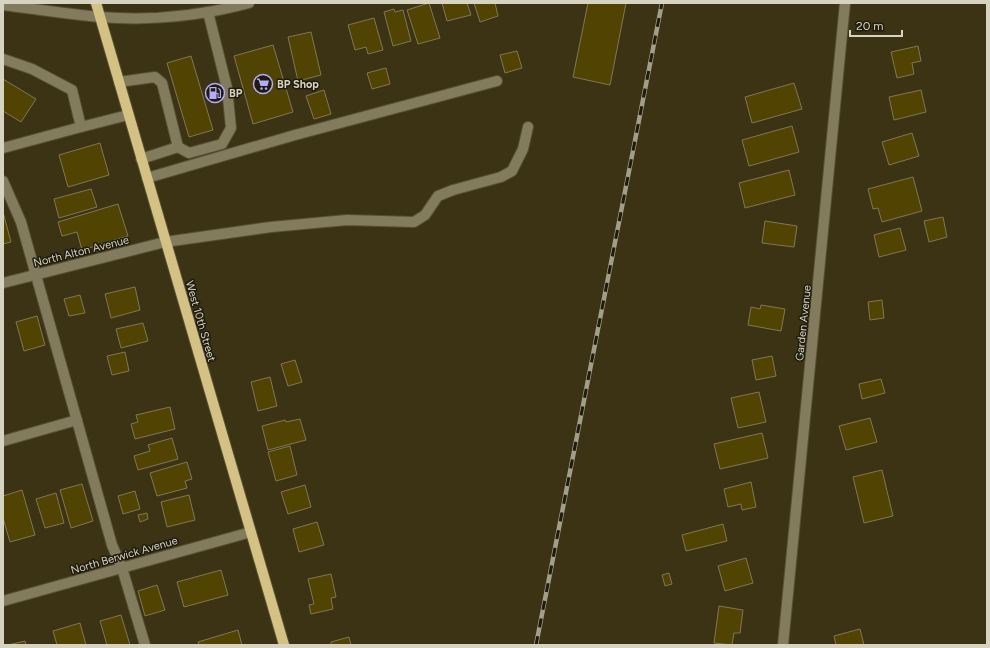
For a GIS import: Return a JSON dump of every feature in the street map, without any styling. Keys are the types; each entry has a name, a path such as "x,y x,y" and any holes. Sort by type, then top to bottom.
{"main road":[{"name":"West 10th Street","path":"96,3 284,645"}],"street":[{"path":"3,5 100,17 144,18 208,12 233,5 248,3"},
{"name":"Garden Avenue","path":"783,645 846,3"},
{"path":"141,158 178,147 189,153 222,144 231,128 227,88 208,12"},
{"path":"3,59 32,69 72,90 81,127"},
{"path":"119,82 155,77 162,83 178,147"},
{"path":"147,178 295,135 497,81"},
{"path":"3,148 128,115"},
{"name":"North Alton Avenue","path":"3,283 36,273 165,242 271,227 347,220 414,222 425,215 438,196 453,190 500,177 512,171 523,149 528,127"},
{"path":"3,181 21,222 112,545 122,568 145,645"},
{"path":"3,441 77,420"},
{"name":"North Berwick Avenue","path":"3,601 251,532"}],"building":[{"path":"429,3 440,38 418,44 407,10"},
{"path":"442,3 467,3 471,15 447,21"},
{"path":"474,3 495,3 498,16 480,22"},
{"path":"588,3 626,3 610,85 573,77"},
{"path":"394,9 395,12 403,10 411,41 393,46 384,12"},
{"path":"374,18 383,50 368,54 366,47 355,50 348,25"},
{"path":"311,32 321,75 298,81 288,37"},
{"name":"BP Shop","path":"273,45 293,112 253,124 234,56"},
{"path":"918,46 921,61 912,63 914,74 897,78 891,52"},
{"path":"517,51 522,68 505,73 500,55"},
{"path":"191,56 213,130 189,137 167,63"},
{"path":"386,68 390,84 372,89 367,73"},
{"path":"3,79 36,99 21,122 3,111"},
{"path":"794,83 802,109 752,123 745,97"},
{"path":"324,90 331,114 314,119 306,96"},
{"path":"921,90 926,112 894,120 889,97"},
{"path":"792,126 799,152 749,166 742,140"},
{"path":"912,133 919,156 889,165 882,142"},
{"path":"100,143 109,175 68,187 59,155"},
{"path":"789,170 795,195 745,208 739,183"},
{"path":"913,177 922,211 882,222 878,208 873,209 868,189"},
{"path":"91,189 97,207 59,218 54,199"},
{"path":"118,204 128,236 82,250 77,232 62,236 58,222"},
{"path":"3,212 11,242 3,244"},
{"path":"943,217 947,237 929,242 924,221"},
{"path":"765,221 797,226 794,247 762,243"},
{"path":"900,228 906,250 879,257 874,235"},
{"path":"135,287 140,310 111,318 105,294"},
{"path":"80,295 85,313 69,316 64,299"},
{"path":"882,300 884,318 870,320 868,302"},
{"path":"761,305 785,309 781,331 748,325 751,307 760,309"},
{"path":"37,316 45,345 24,351 16,322"},
{"path":"143,323 148,341 121,348 116,329"},
{"path":"125,352 129,371 112,375 107,356"},
{"path":"772,356 776,376 756,380 752,360"},
{"path":"295,360 302,382 288,386 281,364"},
{"path":"270,377 277,406 258,411 251,382"},
{"path":"881,379 885,393 862,399 859,384"},
{"path":"759,392 766,422 738,428 731,398"},
{"path":"170,407 175,429 135,439 131,424 138,422 136,415"},
{"path":"870,418 877,442 846,450 839,426"},
{"path":"300,419 306,440 268,450 262,426 285,420 286,422"},
{"path":"762,433 768,458 720,469 714,444"},
{"path":"172,438 178,459 138,470 134,456 150,451 148,445"},
{"path":"290,446 297,475 276,481 268,452"},
{"path":"187,462 192,479 185,481 187,488 157,496 150,473"},
{"path":"882,470 893,516 864,523 853,477"},
{"path":"751,482 756,507 742,510 741,504 728,507 724,489"},
{"path":"82,484 93,521 71,528 60,490"},
{"path":"305,485 311,507 288,514 281,492"},
{"path":"22,490 35,535 10,542 3,518 3,496"},
{"path":"135,491 140,509 123,514 118,496"},
{"path":"56,493 64,523 45,528 36,499"},
{"path":"189,495 195,520 167,527 161,502"},
{"path":"147,513 148,519 140,522 138,515"},
{"path":"317,522 324,545 299,552 293,529"},
{"path":"723,524 727,541 686,551 682,535"},
{"path":"746,558 753,583 725,591 718,566"},
{"path":"221,570 228,595 184,607 177,582"},
{"path":"669,573 672,584 665,586 662,575"},
{"path":"331,574 336,597 331,598 333,609 311,614 309,605 314,604 308,579"},
{"path":"157,585 165,610 145,616 138,591"},
{"path":"719,606 743,610 740,633 734,633 732,645 714,643"},
{"path":"121,615 130,645 107,645 100,621"},
{"path":"80,623 86,645 57,645 53,631"},
{"path":"860,629 864,645 836,645 834,636"},
{"path":"238,630 242,645 199,645 198,642"},
{"path":"349,637 351,645 331,645 331,642"},
{"path":"25,641 26,645 8,645"}],"railway":[{"path":"536,645 662,3"}],"place":[{"name":"BP Shop","path":"263,84"},
{"name":"BP","path":"215,93"}]}
